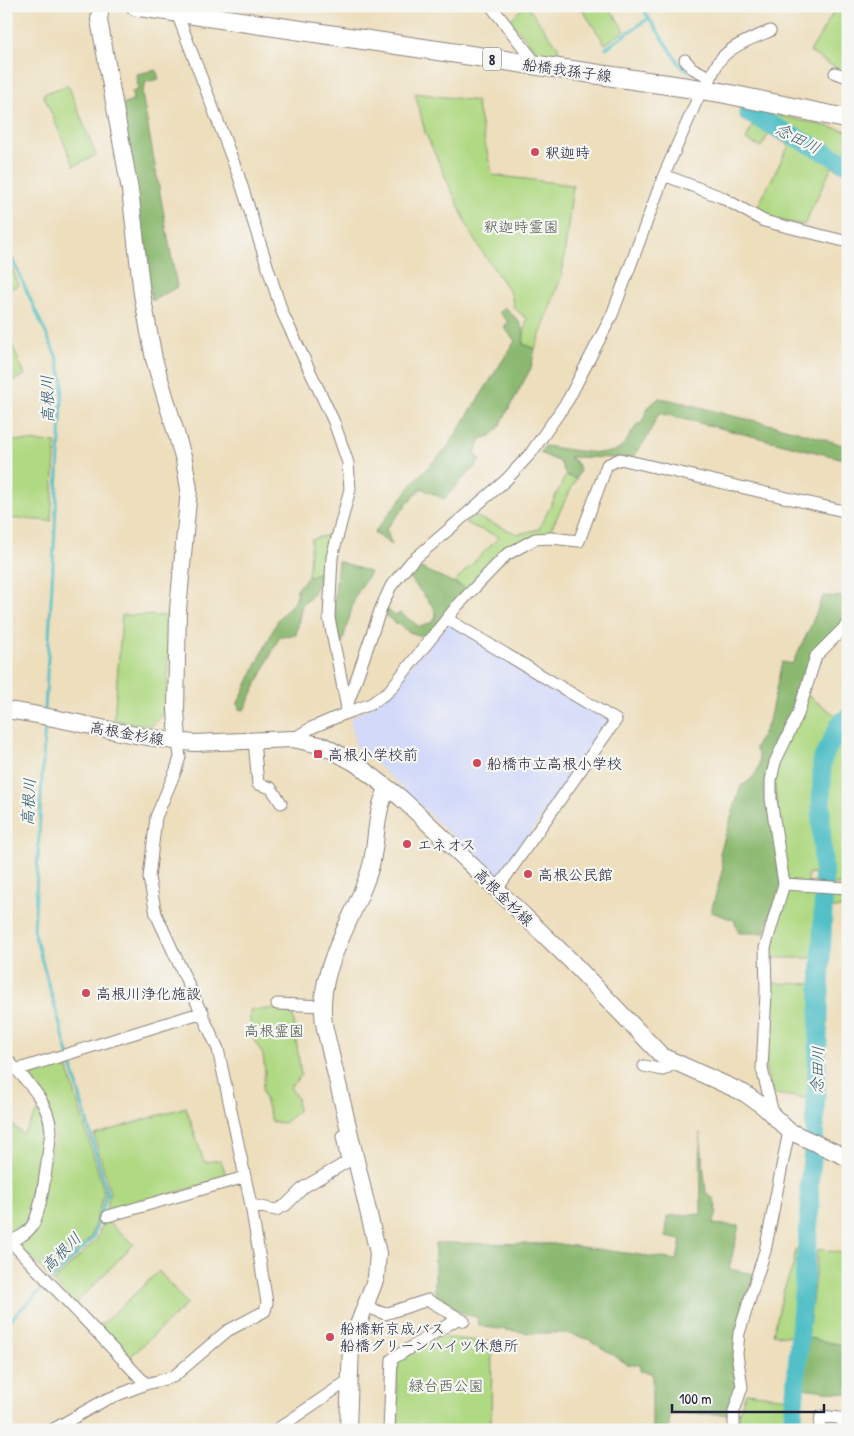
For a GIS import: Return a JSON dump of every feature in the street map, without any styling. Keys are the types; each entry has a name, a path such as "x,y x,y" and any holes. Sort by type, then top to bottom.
{"main road":[{"name":"船橋我孫子線","path":"136,6 176,9 538,66 706,84 848,119"}],"street":[{"path":"52,1430 105,1400 146,1384 173,1377 197,1359 227,1331 265,1311 267,1303 251,1205 218,1049 203,1012 156,914 149,878 149,859 156,816 180,757 176,709 178,610 189,488 184,460 154,359 142,294 130,190 99,20 100,6"},
{"path":"491,6 538,66"},
{"path":"176,9 239,177 282,312 334,422 348,462 350,490 332,557 329,618 346,710"},
{"path":"346,710 381,608 391,586 411,562 506,480 531,453 568,400 612,315 664,175 713,70 721,58 745,42 770,31"},
{"path":"685,60 706,84"},
{"path":"835,73 848,77"},
{"path":"664,175 721,197 764,221 848,242"},
{"path":"293,739 346,710 371,704 389,691 447,619 489,571 521,545 535,540 551,538 579,541 607,465 614,460 620,459 688,474 848,512"},
{"path":"447,619 616,720 497,889"},
{"path":"774,1117 762,1069 766,993 765,948 784,884 771,799 771,780 775,762 798,714 816,656 848,624"},
{"name":"高根金杉線","path":"6,710 152,739 178,742 293,739 310,741 342,755 388,788 497,889 570,960 655,1050 675,1063 744,1093 793,1134 848,1158"},
{"path":"254,740 258,784 271,788 281,803"},
{"path":"348,1430 351,1343 376,1278 378,1253 324,1023 324,1006 329,969 369,872 375,849 379,809 388,788"},
{"path":"784,884 848,888"},
{"path":"277,1004 324,1006"},
{"path":"16,1070 203,1012"},
{"path":"6,1058 45,1104 51,1130 38,1211 33,1224 26,1233 8,1242 146,1384"},
{"path":"644,1066 663,1070 675,1063"},
{"path":"251,1205 276,1210 286,1204 304,1187 347,1162 342,1136 351,1134"},
{"path":"734,1430 734,1411 742,1386 737,1354 739,1333 765,1251 793,1134"},
{"path":"108,1216 245,1177"},
{"path":"365,1306 385,1314 428,1300 462,1320 392,1358 389,1430"},
{"path":"276,1430 349,1380"},
{"path":"819,1430 821,1416 839,1418 848,1429"}],"shaded area":[{"name":"船橋市立高根小学校","path":"449,623 610,721 497,880 392,778 356,747 350,718 375,705"}],"green space":[{"path":"524,6 527,6 558,47 559,59 541,57 510,20"},
{"path":"580,6 608,6 625,31 605,44"},
{"path":"837,6 848,6 848,73 810,52"},
{"path":"156,70 159,79 146,82 142,94 177,287 152,301 121,105 133,101 132,92 138,90 137,74"},
{"path":"68,85 96,155 74,166 43,94"},
{"name":"釈迦時霊園","path":"415,93 476,101 492,175 573,185 562,275 535,349 522,344 527,319 514,308 511,294 473,238 425,132"},
{"path":"741,107 848,131 848,147 843,156 848,158 848,162"},
{"path":"754,122 848,169 848,174 832,167 804,225 769,219 755,212 789,145 769,134 761,147 746,140"},
{"path":"6,255 19,285 6,291"},
{"path":"504,307 520,323 524,338 523,344 535,349 531,368 498,429 491,436 481,439 475,453 481,460 444,499 421,488 386,529 392,545 374,533 418,477 447,448 515,341 504,327 508,322 499,312"},
{"path":"6,331 25,375 6,384"},
{"path":"659,398 834,442 848,447 848,460 659,413 647,438 632,458 569,457 576,462 580,470 576,479 566,475 560,462 540,453 545,446 594,453 613,452 619,449 626,441 637,424 641,424 649,406"},
{"path":"6,440 56,443 51,521 6,518"},
{"path":"566,475 576,479 548,535 532,537 468,589 453,583 499,537 465,523 474,516 518,534 539,529"},
{"path":"334,534 329,568 308,577 311,539"},
{"path":"338,561 370,572 355,597 339,654 333,616"},
{"path":"414,565 468,589 428,638 409,632 383,614 386,608 395,616 400,613 420,627 432,622 436,616 434,608 406,573"},
{"path":"329,568 328,580 317,583 312,596 302,605 296,635 280,636 244,710 239,709 238,703 279,618 296,600 297,588 308,577"},
{"path":"823,596 848,597 848,620 826,641 805,684 773,762 781,884 764,933 739,933 734,920 711,912 723,868 720,853 741,786 755,775 759,765 758,754 755,748 769,721 782,662 792,664"},
{"path":"122,615 169,616 167,699 160,718 151,726 114,720"},
{"path":"807,695 841,719 818,763 818,821 822,875 808,873 808,884 787,883 774,781 777,763"},
{"path":"848,721 848,885 828,885 823,799 825,776 829,755 837,736"},
{"path":"785,889 819,890 822,958 769,958 773,931"},
{"path":"828,891 848,891 848,908 828,908"},
{"path":"771,983 822,984 821,1100 773,1094 766,1071"},
{"name":"高根霊園","path":"292,1008 301,1076 290,1087 297,1098 298,1111 284,1123 272,1122 262,1090 265,1072 263,1055 250,1033 250,1010"},
{"path":"65,1059 104,1192 91,1237 49,1277 16,1242 30,1234 55,1133 23,1072"},
{"path":"40,1107 47,1121 33,1209 24,1227 6,1240 6,1120 23,1134"},
{"path":"186,1107 204,1162 221,1160 227,1178 106,1212 110,1192 94,1135"},
{"path":"700,1133 706,1193 714,1199 717,1213 713,1224 739,1226 729,1269 754,1274 734,1397 729,1414 670,1414 669,1430 652,1430 652,1373 640,1371 640,1364 627,1364 588,1339 566,1333 530,1333 484,1327 478,1324 477,1317 466,1315 435,1299 435,1243 560,1244 677,1260 681,1240 666,1237 667,1216 701,1214"},
{"path":"801,1217 816,1218 800,1338 773,1334 784,1289 794,1264 795,1250 806,1239 807,1223"},
{"path":"104,1219 134,1244 75,1304 53,1282 97,1239"},
{"path":"818,1249 848,1254 842,1345 808,1338"},
{"path":"159,1271 187,1304 127,1360 98,1328"},
{"name":"緑台西公園","path":"437,1337 492,1342 491,1430 398,1430 396,1364"},
{"path":"808,1338 842,1345 848,1371 848,1394 803,1388"},
{"path":"746,1393 797,1399 793,1430 739,1430 739,1412"}],"waterway":[{"name":"念田川","path":"641,6 680,65 689,71"},
{"path":"606,48 649,18"},
{"name":"念田川","path":"748,113 848,164"},
{"name":"高根川","path":"6,245 57,358 63,382 45,712"},
{"name":"念田川","path":"792,1430 810,1208 809,1184 814,1144 824,886 821,821 822,760 840,724 848,717"},
{"name":"高根川","path":"45,721 34,932 107,1193 93,1238 51,1280"},
{"name":"高根川","path":"6,1324 47,1284"}],"place":[{"name":"釈迦時","path":"535,152"},
{"name":"高根小学校前","path":"318,754"},
{"name":"船橋市立高根小学校","path":"477,763"},
{"name":"エネオス","path":"407,844"},
{"name":"高根公民館","path":"528,874"},
{"name":"高根川浄化施設","path":"86,993"},
{"name":"船橋新京成バス 船橋グリーンハイツ休憩所","path":"330,1337"}]}
